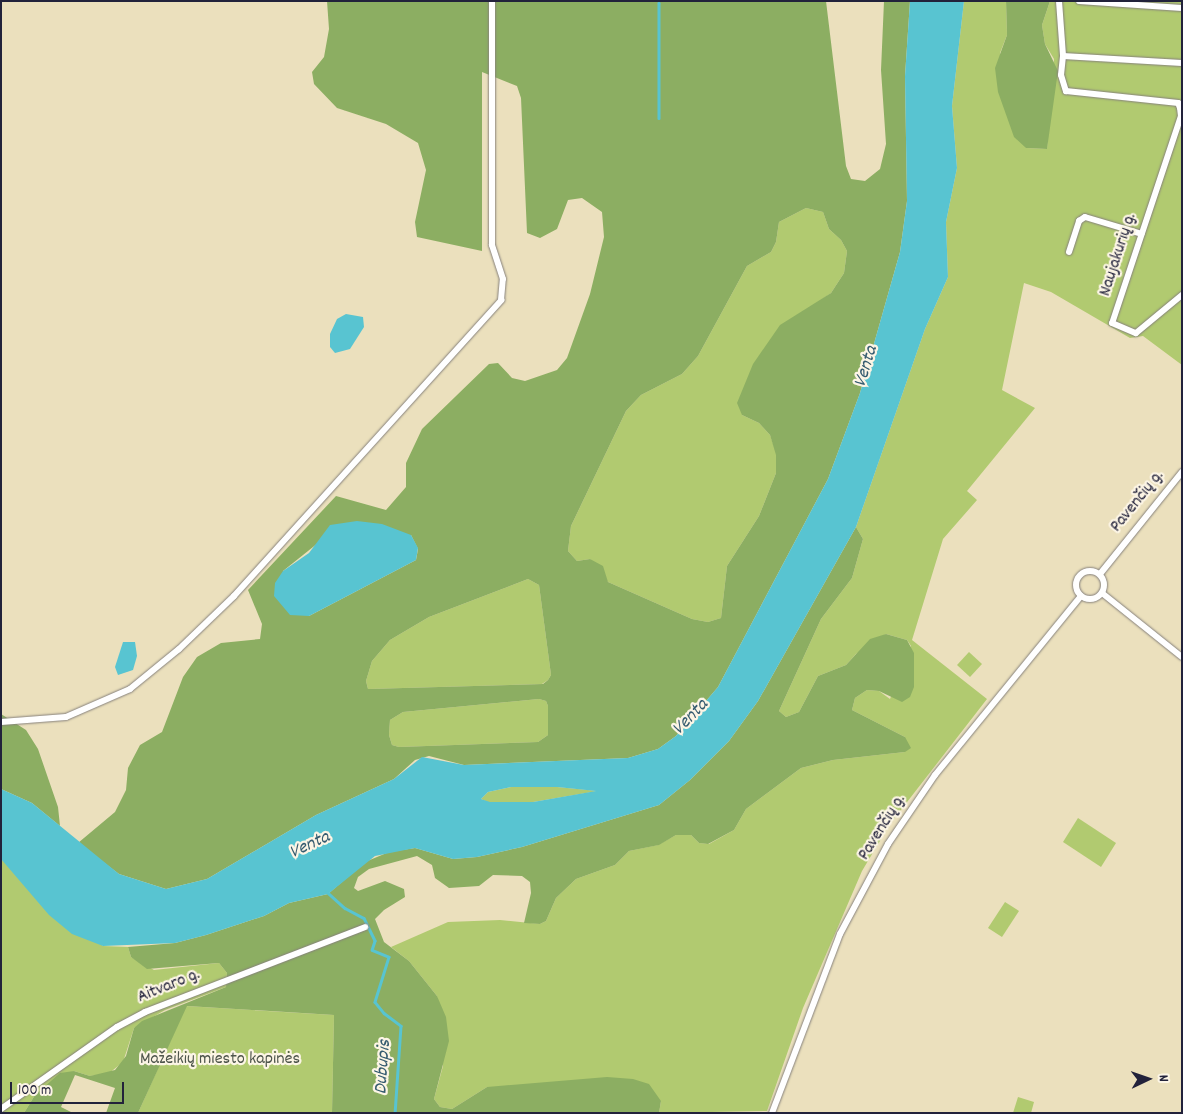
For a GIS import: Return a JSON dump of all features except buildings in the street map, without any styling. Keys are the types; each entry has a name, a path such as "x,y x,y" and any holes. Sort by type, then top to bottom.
{"street":[{"path":"1,722 66,717 130,689 220,609 502,300 503,279 492,246 492,1"},
{"name":"Naujakurių g.","path":"1059,1 1063,56 1061,76 1066,91 1180,100 1181,116 1112,323 1136,333 1182,296"},
{"path":"1079,1 1182,8"},
{"path":"1063,56 1182,63"},
{"path":"1069,252 1079,221 1085,217 1142,234"},
{"name":"Pavenčių g.","path":"1100,574 1182,472"},
{"path":"1092,571 1100,574 1104,581 1102,593 1092,599 1081,596 1076,586 1080,575 1092,571"},
{"path":"1102,593 1182,656"},
{"name":"Pavenčių g.","path":"772,1113 840,934 888,844 934,775 1081,596"},
{"name":"Aitvaro g.","path":"1,1109 117,1027 145,1012 365,927"}],"green space":[{"path":"327,1 826,1 846,166 851,179 865,181 880,169 886,144 881,70 884,1 910,1 905,76 907,201 900,252 860,393 828,479 718,687 676,736 658,749 628,758 464,765 429,756 415,760 394,779 316,815 207,879 166,889 119,874 78,843 115,812 126,790 128,768 140,745 162,732 183,677 197,657 221,643 260,639 262,624 248,590 336,496 386,510 406,487 406,463 422,429 489,364 498,363 512,378 525,381 557,370 567,358 590,294 604,237 602,212 582,198 568,200 557,229 540,238 527,233 521,98 517,86 482,72 482,251 417,237 415,222 426,170 418,143 386,124 337,108 314,84 312,72 324,57 329,29","holes":["806,208 823,212 829,229 841,240 847,251 844,273 831,293 780,325 753,364 737,403 742,415 759,423 770,435 776,455 776,473 759,516 727,566 721,618 708,622 692,619 608,582 603,566 590,559 577,561 568,551 571,526 626,411 641,395 682,374 698,356 747,266 771,252 776,242 779,222","411,535 418,549 416,560 309,616 283,571 318,543","528,579 539,585 551,675 543,684 368,689 366,681 372,661 390,640 429,617","539,699 546,701 548,706 548,735 538,742 399,747 392,745 389,735 390,720 403,712"]},
{"path":"964,1 1006,1 1007,35 1000,53 1026,148 1047,149 1054,59 1045,44 1042,25 1050,1 1182,1 1182,365 1143,336 1130,338 1051,292 1024,283 1002,390 1035,408 967,491 977,500 943,539 912,640 987,699 890,824 862,871 803,1008 767,1111 659,1113 661,1101 487,1087 452,1109 440,1107 434,1099 443,1066 437,996 409,961 391,947 448,922 500,920 540,924 546,921 556,898 576,879 615,865 629,851 658,845 676,835 691,835 699,843 709,844 734,830 746,809 801,768 833,760 905,752 905,737 852,710 855,698 867,690 879,691 890,699 911,646 907,640 886,634 856,654 846,665 818,676 799,712 786,717 779,711 821,619 852,578 863,539 856,527 925,329 948,277 946,222 957,168 952,106"},
{"path":"1006,1 1050,1 1042,25 1045,44 1058,71 1047,149 1026,148 1014,137 998,92 995,68 1007,35"},
{"path":"806,208 823,212 829,229 841,240 847,251 844,273 831,293 810,308 742,415 759,423 770,435 777,455 776,473 759,516 727,566 721,618 708,622 692,619 608,582 590,559 577,561 568,551 571,526 626,411 641,395 682,374 698,356 747,266 771,252 776,242 779,222"},
{"path":"856,527 863,539 852,578 821,619 779,711 786,717 799,712 818,676 846,665 870,639 886,634 907,640 914,653 914,687 910,697 902,702 879,691 867,690 855,698 852,710 905,737 911,748 905,752 833,760 801,768 746,809 734,830 708,844 699,843 691,835 676,835 659,845 629,851 615,865 576,879 556,898 546,921 540,924 524,923 531,893 530,882 522,876 493,875 479,886 449,888 435,878 432,865 417,856 369,869 358,877 354,888 358,891 385,881 404,889 405,897 384,910 375,919 384,942 409,961 437,996 446,1017 449,1041 434,1099 440,1107 452,1109 487,1087 607,1077 633,1079 649,1084 661,1101 659,1113 332,1113 334,1015 187,1006 138,1113 106,1113 115,1088 75,1075 61,1107 73,1113 24,1113 35,1095 60,1073 74,1071 90,1076 115,1070 126,1056 134,1028 142,1021 226,987 227,973 219,963 147,969 131,957 128,947 175,943 206,935 264,916 289,903 328,894 365,862 389,852 415,848 453,859 477,857 522,847 659,805 690,780 729,741 758,701"},
{"path":"528,579 539,585 551,675 548,680 542,684 368,689 366,681 372,661 390,640 429,617"},
{"path":"969,652 982,664 970,677 957,665"},
{"path":"539,699 546,701 548,706 548,735 538,742 399,747 392,745 389,735 390,720 403,712"},
{"path":"1,714 26,730 38,749 58,807 60,826 32,803 1,789"},
{"path":"511,787 557,787 598,791 533,802 490,803 481,799 488,792"},
{"path":"1078,818 1116,843 1101,867 1063,842"},
{"path":"1,859 103,946 128,947 131,957 154,970 219,963 227,973 226,987 165,1010 134,1028 123,1062 108,1074 90,1076 74,1071 35,1095 24,1113 1,1113"},
{"path":"1005,902 1019,911 1002,937 988,928"},
{"name":"Mažeikių miesto kapinės","path":"186,1006 334,1015 332,1113 138,1113"},
{"path":"1018,1097 1034,1102 1031,1113 1013,1113"}],"water":[{"name":"Venta","path":"910,1 964,1 952,106 957,168 946,222 948,277 925,329 856,527 758,701 729,741 690,780 659,805 522,847 477,857 453,859 415,848 375,856 328,894 289,903 264,916 175,943 103,946 72,934 49,915 1,859 1,789 32,803 119,874 166,889 207,879 316,815 394,779 422,757 464,765 628,758 658,749 676,736 718,687 828,479 860,393 900,252 907,201 905,76","holes":["511,787 557,787 596,791 533,802 490,802 481,799 488,792"]},
{"path":"346,314 363,317 364,327 350,349 335,353 330,347 330,334 337,319"},
{"path":"357,521 382,524 411,535 418,548 416,560 309,616 290,615 274,596 275,583 283,571 309,553 330,525"},
{"path":"123,642 135,642 137,656 133,670 118,675 115,667"}],"waterway":[{"path":"659,3 659,118"},
{"name":"Dubupis","path":"327,892 345,908 364,918 375,941 372,950 389,957 375,1002 384,1013 401,1026 395,1113"}]}
